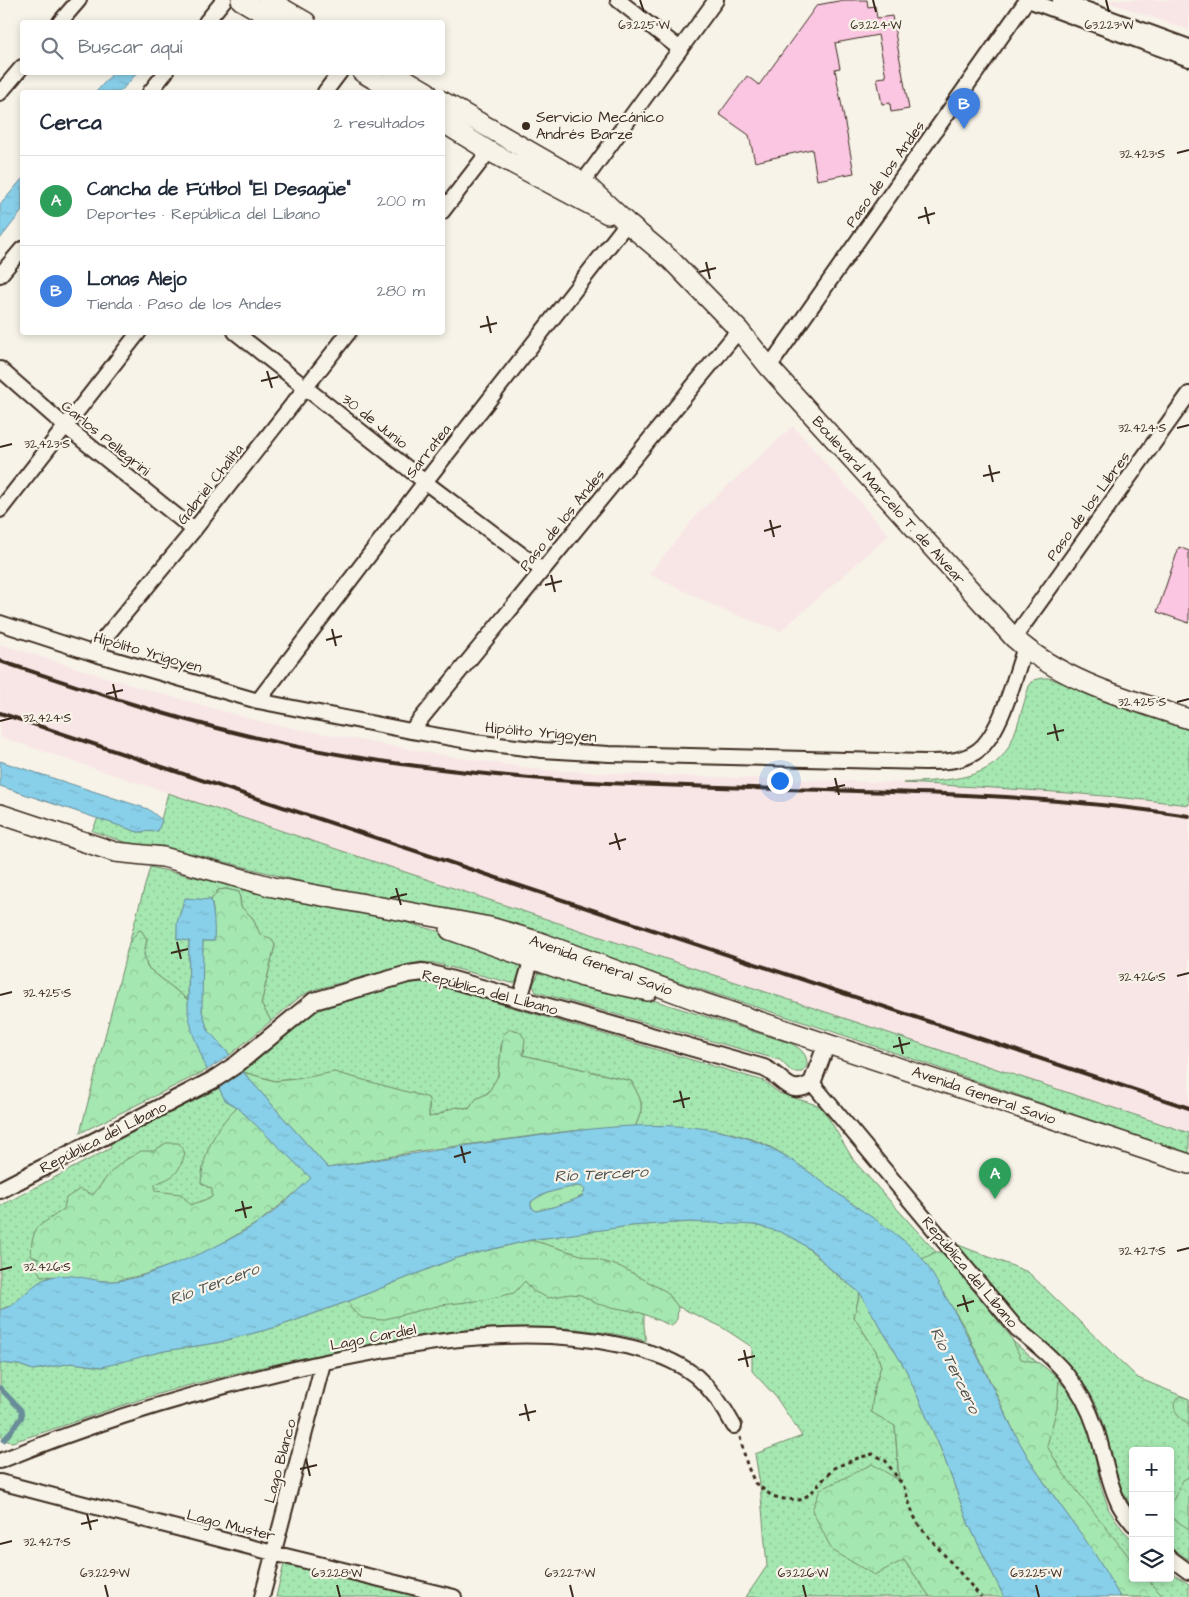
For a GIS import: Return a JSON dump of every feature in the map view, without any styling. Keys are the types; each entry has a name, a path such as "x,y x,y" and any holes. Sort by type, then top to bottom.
{"main road":[{"path":"241,0 273,9 301,20"},
{"path":"367,75 391,90"},
{"path":"398,75 424,90"},
{"name":"Boulevard Marcelo T. de Alvear","path":"445,103 627,223 671,260 738,330 769,367 1019,642 1060,670 1100,688 1189,719"},
{"name":"Boulevard Marcelo T. de Alvear","path":"445,124 489,151 577,189"},
{"name":"Avenida General Savio","path":"0,814 115,852 163,857 273,887 370,906 456,932 534,950 601,982 700,1002 1189,1164"}],"street":[{"path":"62,20 79,0"},
{"path":"208,20 224,0"},
{"path":"618,0 680,49"},
{"path":"577,189 716,0"},
{"path":"1027,0 1189,59"},
{"name":"Paso de los Andes","path":"769,367 1027,0"},
{"path":"1060,0 1189,47"},
{"path":"0,94 20,69"},
{"path":"152,90 164,75"},
{"path":"326,90 338,75"},
{"path":"445,208 489,151"},
{"name":"Sarratea","path":"258,701 425,482 627,223"},
{"path":"0,275 20,251"},
{"name":"Paso de los Andes","path":"411,731 738,330"},
{"path":"0,510 137,335"},
{"name":"30 de Junio","path":"239,335 425,482 542,570"},
{"name":"Gabriel Chalita","path":"92,653 194,530 347,335"},
{"name":"Carlos Pellegrini","path":"0,369 64,426 194,530"},
{"name":"Paso de los Libres","path":"1019,642 1189,394"},
{"name":"Hipólito Yrigoyen","path":"0,623 92,653 258,701 411,731 507,746 610,754 925,762 965,758 976,752 990,738 1003,711 1019,642"},
{"path":"520,999 534,950"},
{"name":"República del Líbano","path":"0,1190 213,1080 237,1064 314,1001 408,974 424,972 432,974 764,1068 774,1072 786,1086 792,1088 799,1089 812,1083 1017,1329 1048,1353 1063,1369 1076,1386 1096,1429 1111,1486 1118,1504 1129,1519"},
{"path":"812,1083 827,1043"},
{"name":"Lago Cardiel","path":"0,1461 133,1412 245,1380 410,1345 473,1338 532,1336 586,1339 656,1354 695,1376 710,1390 724,1408 734,1426"},
{"name":"Lago Blanco","path":"262,1597 323,1363"},
{"name":"Lago Muster","path":"0,1482 273,1553 454,1597"},
{"path":"1174,1561 1189,1572"}],"path":[{"path":"734,1426 744,1448 750,1474 755,1483 772,1496 784,1499 800,1500 810,1494 834,1468 858,1458 873,1454 886,1460 904,1487 920,1527 981,1597"}],"shaded area":[{"path":"1102,0 1189,0 1189,30"},
{"path":"793,426 889,535 781,631 723,610 649,574 699,512"},
{"path":"0,644 138,687 266,723 447,756 546,770 903,783 1031,790 1189,805 1189,1133 0,737"}],"green space":[{"path":"1049,678 1189,729 1189,805 1082,794 903,783 961,778 988,768 1008,748 1020,718 1029,686 1034,680"},
{"path":"168,793 1189,1133 1189,1154 831,1031 504,923 303,882 163,846 134,845 92,831 98,818 138,832 158,831"},
{"path":"150,867 243,888 364,911 452,935 522,963 519,980 511,983 434,963 420,962 313,990 301,996 271,1021 261,1004 275,945 272,939 260,935 252,917 241,907 239,892 226,889 218,890 211,900 185,899 181,909 177,939 189,940 188,1000 147,967 144,954 147,939 129,943"},
{"path":"226,889 239,892 241,907 252,917 260,934 272,939 275,945 261,1004 271,1021 230,1055 209,1031 202,1012 201,1000 203,941 214,941 211,900 218,890"},
{"path":"141,930 147,939 144,954 147,967 188,1000 192,1027 207,1070 80,1133 129,943 138,931"},
{"path":"540,970 624,991 790,1043 803,1052 807,1066 802,1072 792,1072 780,1060 536,992 533,985"},
{"path":"429,983 764,1081 779,1093 820,1106 854,1161 936,1252 990,1321 1065,1387 1078,1403 1089,1429 1101,1486 1109,1510 1129,1536 1129,1582 1174,1582 1174,1575 1189,1584 1189,1597 1120,1597 922,1259 884,1227 776,1150 743,1136 707,1129 635,1127 641,1103 631,1081 523,1055 525,1049 501,1045 497,1078 495,1084 487,1093 469,1109 456,1107 429,1117 429,1103 297,1079 275,1081 243,1072 309,1016 319,1010 405,984"},
{"path":"510,1029 519,1031 525,1039 523,1055 631,1081 641,1103 635,1127 570,1131 420,1151 328,1168 243,1072 275,1081 334,1072 426,1097 429,1099 429,1117 456,1107 469,1109 476,1099 488,1093 498,1076 503,1035"},
{"path":"219,1088 225,1100 237,1107 298,1165 41,1281 13,1304 0,1310 0,1206 111,1148 110,1143"},
{"path":"237,1107 312,1178 259,1222 203,1254 143,1275 115,1281 41,1276 36,1267 39,1259 31,1256 32,1241 36,1228 64,1209 66,1198 80,1189 93,1195 109,1174 122,1162 141,1151 154,1151 166,1143 179,1143 185,1153 178,1170 168,1179 155,1184 155,1191 181,1194 191,1205 212,1197 212,1189 201,1183 204,1161 216,1132"},
{"path":"577,1186 585,1190 583,1196 560,1205 536,1211 531,1207 531,1202 541,1196 553,1191"},
{"path":"689,1222 745,1224 773,1229 786,1234 806,1247 860,1293 854,1317 876,1351 881,1366 874,1389 895,1426 904,1560 930,1597 746,1597 767,1566 760,1485 755,1454 802,1436 775,1396 752,1371 752,1347 720,1326 644,1291 646,1341 605,1333 563,1328 521,1327 437,1333 354,1347 207,1380 145,1398 12,1442 4,1440 0,1432 0,1363 19,1365 33,1370 72,1363 102,1367 141,1356 216,1343 277,1327 349,1301 431,1267 506,1246 531,1240 630,1226"},
{"path":"531,1240 621,1267 667,1292 678,1307 677,1319 672,1326 641,1313 597,1304 581,1295 570,1294 548,1298 533,1291 525,1281 514,1293 484,1300 441,1305 381,1320 362,1318 351,1309 349,1301 456,1258"},
{"path":"948,1241 1028,1272 1138,1378 1189,1399 1189,1560 1174,1550 1174,1447 1129,1447 1129,1502 1119,1481 1103,1423 1091,1395 1064,1361 1042,1339 1021,1323"},
{"path":"936,1252 944,1252 1011,1337 1021,1359 1039,1363 1059,1378 1057,1408 1047,1446 1063,1473 1129,1557 1129,1582 1149,1582 1164,1597 1120,1597 1092,1550 1035,1469 1019,1442 965,1328 922,1259"},
{"path":"860,1293 906,1370 942,1452 969,1525 1004,1597 930,1597 904,1560 874,1575 832,1550 812,1510 820,1490 872,1464 899,1480 895,1426 871,1412 874,1389 881,1366 876,1351 854,1317"},
{"path":"1180,1396 1189,1399 1189,1425 1178,1415 1174,1408 1176,1400"},
{"path":"1189,1477 1189,1529 1174,1519 1174,1499 1183,1480"},
{"path":"284,1564 421,1597 276,1597"}],"water":[{"path":"111,75 135,75 122,90 98,90"},
{"path":"20,181 20,214 0,239 0,205"},
{"path":"0,761 148,809 162,820 158,831 138,832 0,786"},
{"path":"185,898 211,900 214,915 214,941 203,941 202,1011 208,1030 230,1055 207,1070 193,1034 188,1013 189,941 177,939 177,923"},
{"name":"Río Tercero","path":"243,1072 328,1168 498,1141 605,1128 662,1125 717,1131 743,1137 784,1155 895,1233 922,1258 962,1326 1027,1455 1091,1548 1120,1597 1004,1597 969,1525 942,1452 906,1370 860,1293 827,1266 815,1253 797,1240 780,1232 755,1225 689,1222 630,1226 531,1240 456,1258 349,1301 277,1327 216,1343 164,1351 102,1367 72,1363 33,1370 19,1365 0,1363 0,1310 13,1303 37,1284 51,1277 66,1275 107,1281 122,1280 141,1276 178,1262 248,1229 280,1207 311,1178 237,1107 225,1100 219,1088","holes":["577,1186 585,1190 583,1196 571,1201 536,1211 531,1207 531,1202 546,1193"]}],"building":[{"path":"844,0 867,0 868,7 875,6 877,18 892,16 909,109 891,112 890,103 882,104 877,78 886,77 878,35 835,43 840,68 835,69 854,173 817,180 812,149 755,162 749,135 719,114 747,76 759,85 817,5"},
{"path":"1179,547 1189,551 1189,623 1157,612"}],"waterway":[{"path":"0,1388 21,1410 22,1417 4,1440"}],"railway":[{"path":"0,661 207,726 316,750 395,763 555,780 952,794 1031,799 1189,816"},
{"path":"0,713 1189,1108"}],"place":[{"name":"Servicio Mecánico Andrés Barze","path":"526,126"},
{"name":"Lonas Alejo","path":"964,129"},
{"name":"Cancha de Fútbol \"El Desagüe\"","path":"995,1199"}]}
